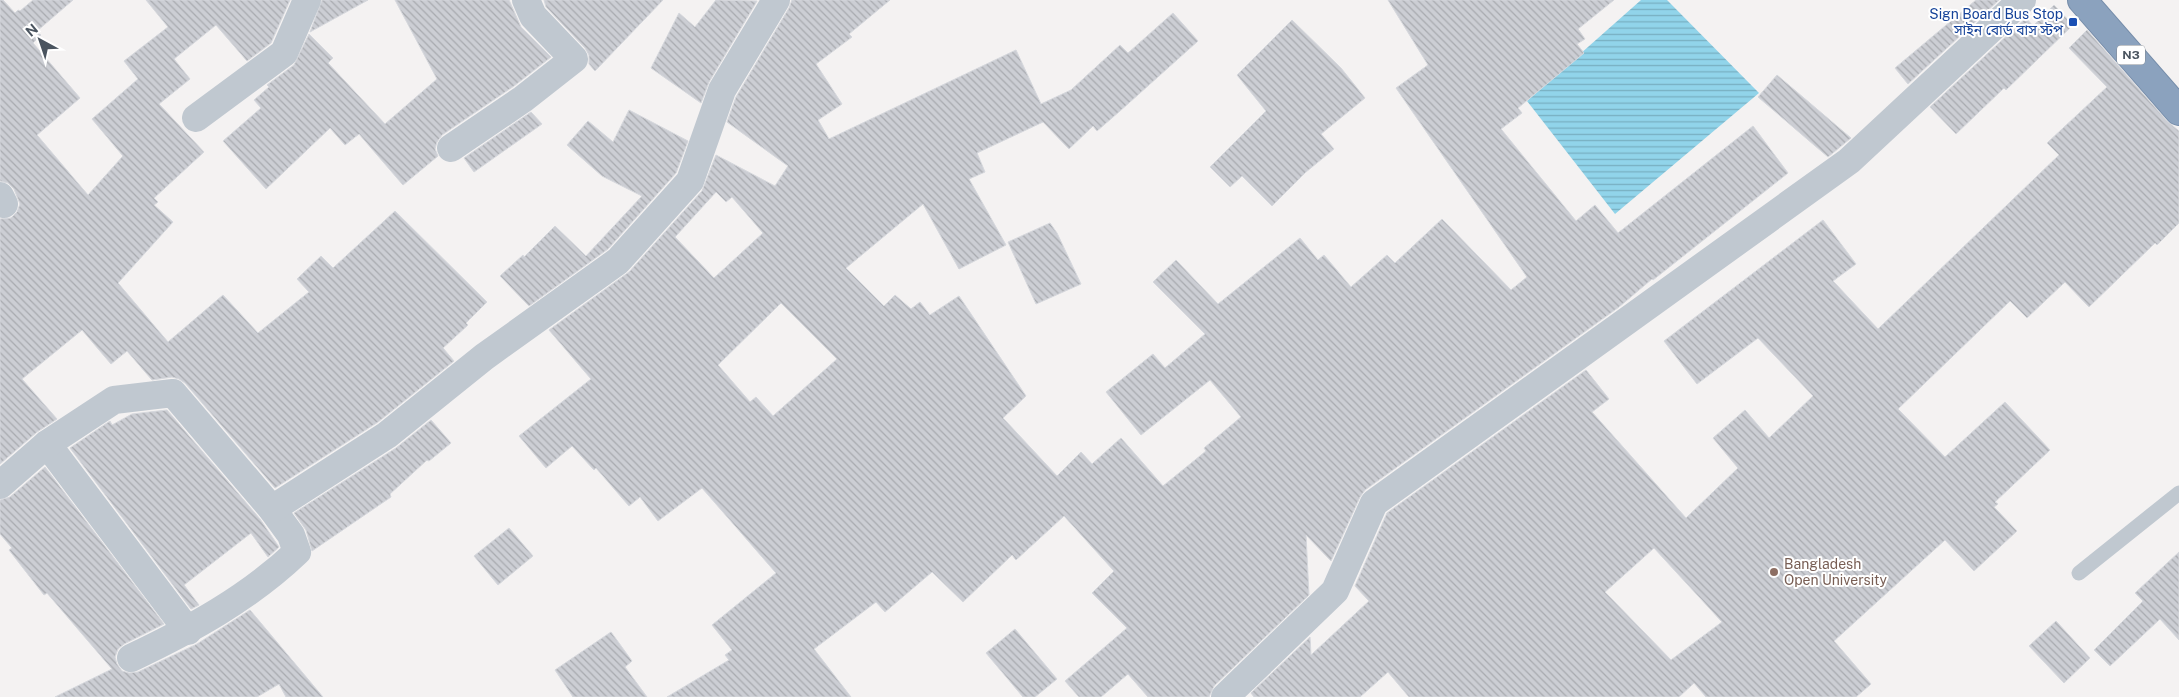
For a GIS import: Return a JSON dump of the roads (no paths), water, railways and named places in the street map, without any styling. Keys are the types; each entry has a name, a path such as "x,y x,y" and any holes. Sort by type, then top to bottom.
{"highway":[{"name":"N3","path":"2082,0 2179,111"}],"street":[{"path":"196,118 284,52 307,0"},
{"path":"451,148 523,99 574,59 533,16 526,0"},
{"path":"272,509 387,435 484,358 618,261 690,181 722,90 776,0"},
{"path":"1225,697 1334,591 1374,503 1849,161 2022,0"},
{"path":"0,485 47,444 114,400 173,394 272,509 291,535 297,552 274,574 188,631 131,658"},
{"path":"47,444 188,631"}],"lane":[{"path":"2079,573 2179,493"}],"water":[{"path":"1641,0 1667,0 1759,93 1615,214 1527,101"}],"place":[{"name":"Sign Board Bus Stop সাইন বোর্ড বাস স্টপ","path":"2073,22"},
{"name":"Bangladesh Open University","path":"1774,572"}]}
